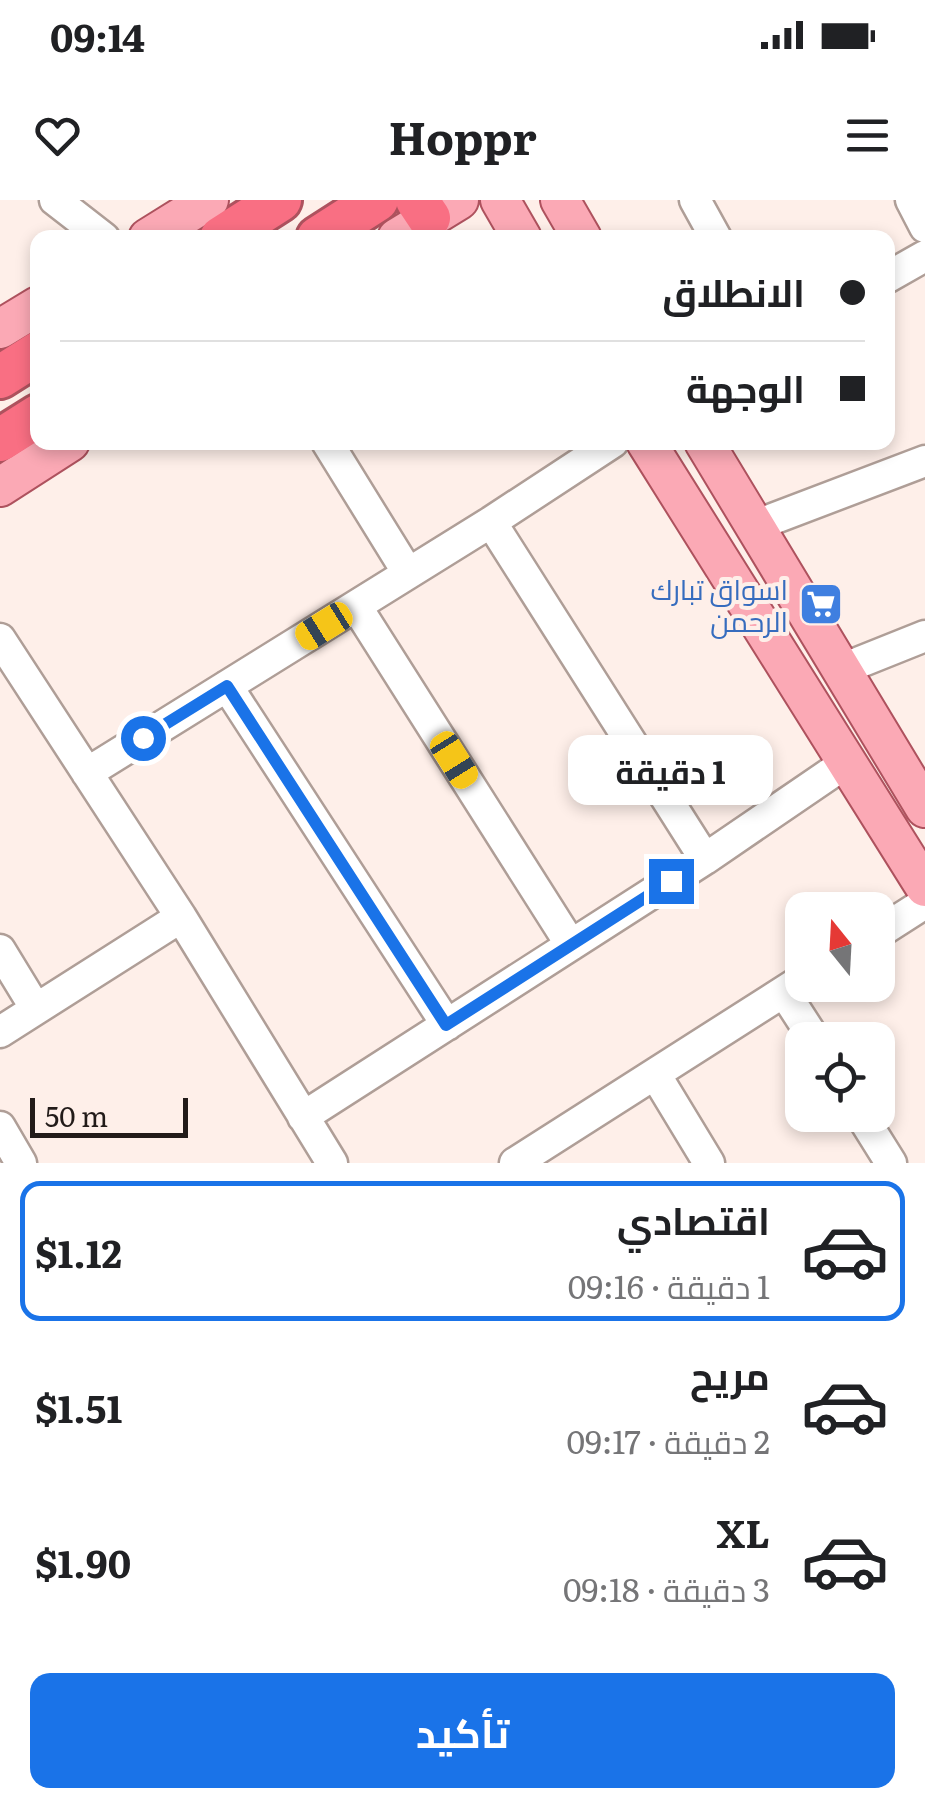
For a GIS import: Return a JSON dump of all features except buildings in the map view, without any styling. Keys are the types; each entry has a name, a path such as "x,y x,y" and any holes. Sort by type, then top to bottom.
{"highway":[{"path":"233,230 280,200"},
{"path":"330,230 377,200"},
{"path":"0,377 30,358"},
{"path":"0,440 30,421"}],"main road":[{"path":"161,230 208,200"},
{"path":"560,200 577,230"},
{"path":"0,330 30,311"},
{"path":"0,487 58,450"},
{"path":"651,450 925,887"},
{"path":"709,450 925,808"},
{"path":"867,795 903,772"}],"street":[{"path":"55,200 94,230"},
{"path":"696,200 712,230"},
{"path":"911,200 925,227"},
{"path":"895,273 925,256"},
{"path":"332,450 408,574"},
{"path":"87,773 601,450"},
{"path":"754,526 925,461"},
{"path":"491,522 705,859"},
{"path":"356,606 571,945"},
{"path":"840,670 925,636"},
{"path":"0,639 10,674 87,773 332,1163"},
{"path":"227,686 446,1025"},
{"path":"303,1117 705,859 847,762"},
{"path":"895,922 925,902"},
{"path":"0,1032 180,916"},
{"path":"0,950 36,1008"},
{"path":"522,1161 785,992"},
{"path":"654,1074 710,1163"},
{"path":"0,1127 21,1163"},
{"path":"872,1132 891,1163"}],"place":[{"name":"اسواق تبارك الرحمن","path":"821,604"}],"route":[{"path":"143,738 227,686 446,1025 671,881"}]}
